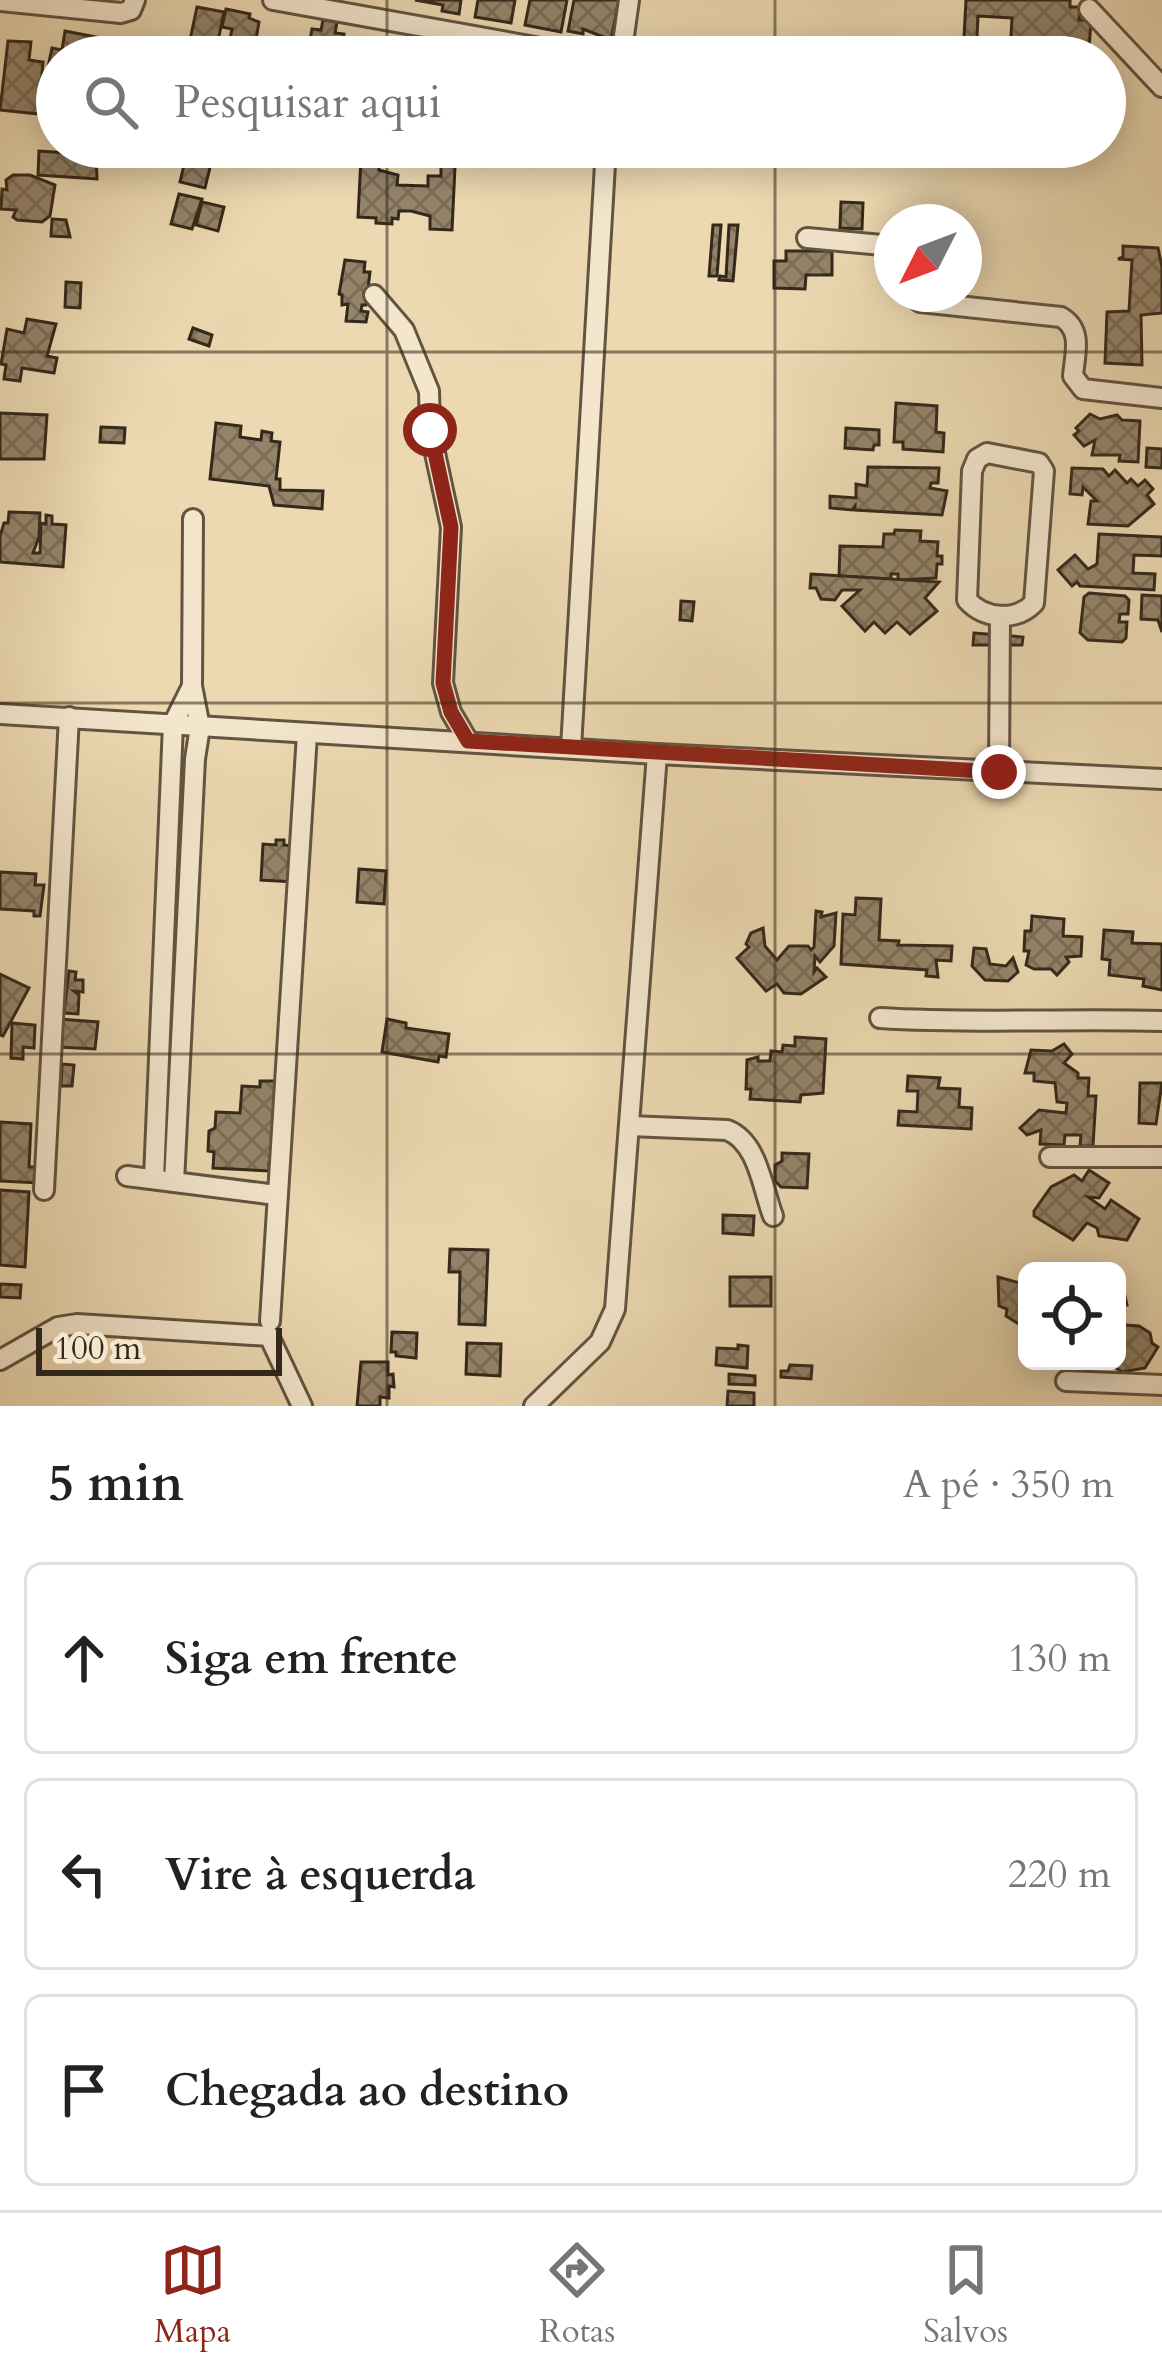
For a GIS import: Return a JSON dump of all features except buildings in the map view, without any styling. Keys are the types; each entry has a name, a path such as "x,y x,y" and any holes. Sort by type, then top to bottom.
{"street":[{"path":"0,2 122,13 135,0"},
{"path":"273,0 474,36"},
{"path":"624,36 629,0"},
{"path":"1089,9 1114,36"},
{"path":"1126,49 1162,87"},
{"path":"571,748 605,168"},
{"path":"807,238 874,244"},
{"path":"374,295 404,330 429,391 430,430 451,527 443,683 451,712 468,741"},
{"path":"982,308 1060,316 1074,327 1073,376 1083,389 1162,398"},
{"path":"987,454 1040,463 1046,481 1034,603 1021,614 1000,616 973,607 965,588 972,471 976,459 987,454"},
{"path":"154,1178 169,1083 178,911 200,727 192,686 193,519"},
{"path":"999,772 1000,616"},
{"path":"178,911 173,724 192,686"},
{"path":"0,714 1162,779"},
{"path":"44,1190 69,717"},
{"path":"270,1322 307,734"},
{"path":"534,1406 600,1342 615,1309 657,754"},
{"path":"880,1018 1162,1021"},
{"path":"169,1083 174,1183"},
{"path":"630,1126 727,1130 739,1135 750,1148 772,1216"},
{"path":"1050,1157 1162,1157"},
{"path":"127,1176 276,1195"},
{"path":"0,1360 58,1327 77,1324 269,1336 302,1406"},
{"path":"1066,1381 1162,1385"}],"route":[{"path":"430,430 451,527 443,683 451,712 468,741 999,772"}]}
